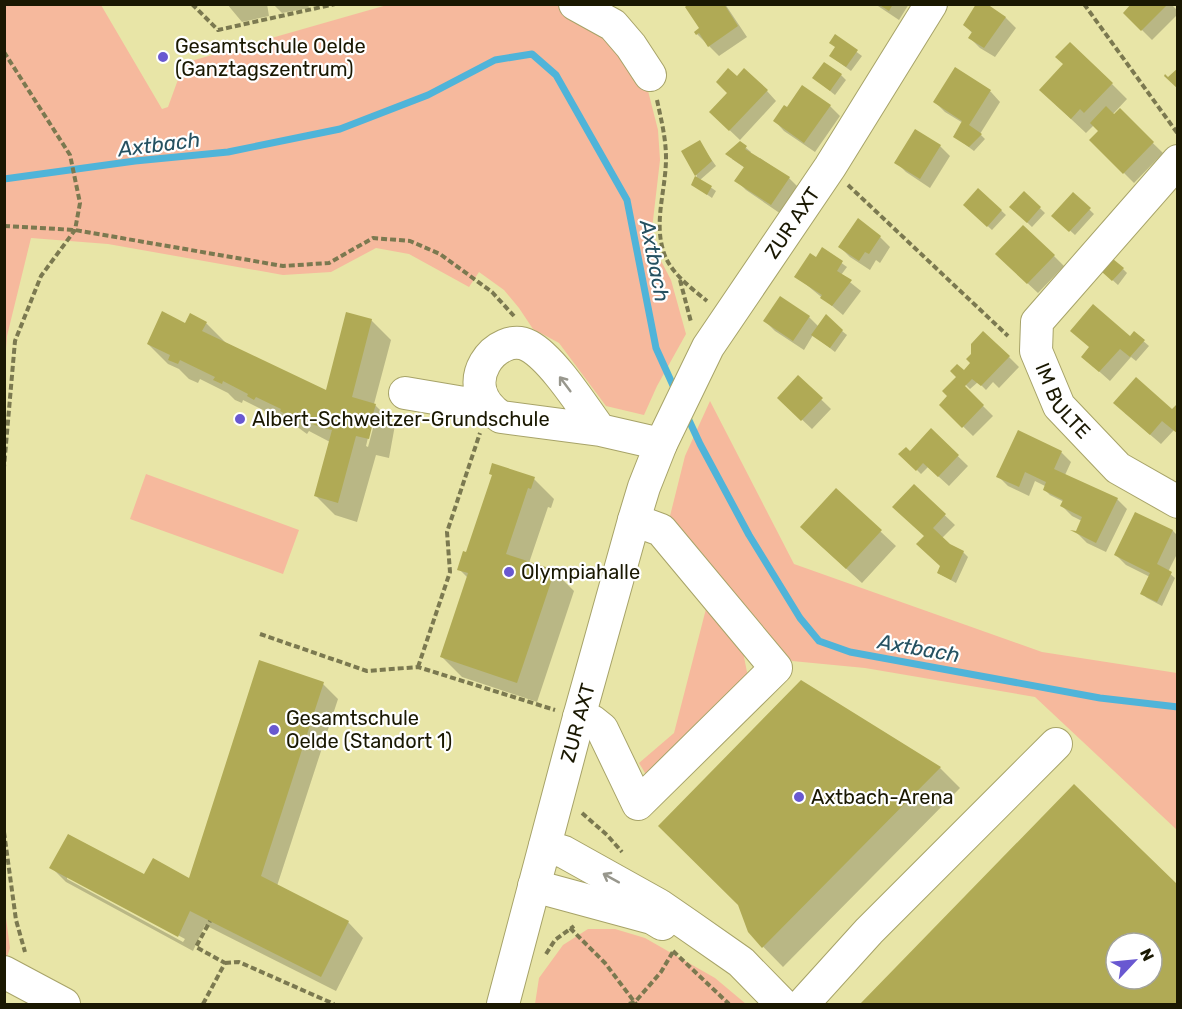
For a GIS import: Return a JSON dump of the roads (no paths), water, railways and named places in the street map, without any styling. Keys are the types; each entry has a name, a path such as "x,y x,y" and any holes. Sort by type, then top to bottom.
{"street":[{"path":"575,4 613,25 631,46 650,75"},
{"name":"ZUR AXT","path":"503,1005 544,846 634,520 644,486 667,431 703,358 830,167 931,4"},
{"name":"IM BULTE","path":"1178,161 1037,322 1036,351 1059,406 1118,468 1178,502"},
{"path":"600,430 544,356 526,344 510,344 496,350 485,361 480,375 480,389 488,406 501,417 600,430 667,431"},
{"path":"405,393 488,406"},
{"path":"579,717 591,721 602,729 638,804 776,668 661,530 634,520"},
{"path":"787,1003 869,931 1056,744"},
{"path":"544,846 564,852 659,905 741,962 787,1003"},
{"path":"534,886 652,918 696,945 738,976 787,1003"},
{"path":"10,975 64,1005"}],"waterway":[{"name":"Axtbach","path":"4,179 135,161 228,152 340,129 428,95 495,60 532,54 556,75 627,200 656,348 676,392"},
{"name":"Axtbach","path":"687,416 749,535 800,618 819,641 850,652 1100,698 1178,707"}],"place":[{"name":"Gesamtschule Oelde (Ganztagszentrum)","path":"163,57"},
{"name":"Albert-Schweitzer-Grundschule","path":"240,419"},
{"name":"Olympiahalle","path":"509,572"},
{"name":"Gesamtschule Oelde (Standort 1)","path":"274,730"},
{"name":"Axtbach-Arena","path":"799,797"}]}
